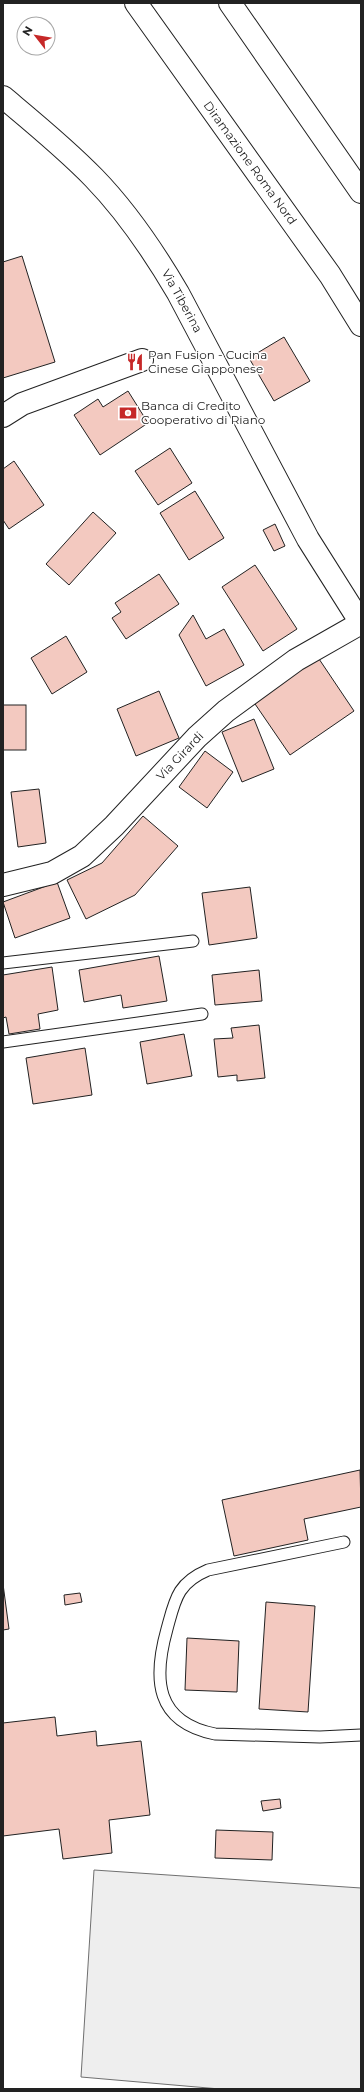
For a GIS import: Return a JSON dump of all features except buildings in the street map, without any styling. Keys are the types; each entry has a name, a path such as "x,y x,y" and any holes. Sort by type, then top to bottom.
{"main road":[{"name":"Diramazione Roma Nord","path":"136,3 330,275 361,325"},
{"path":"230,3 361,192"},
{"name":"Via Tiberina","path":"3,97 94,178 129,218 158,259 178,292 308,539 361,623"},
{"path":"3,416 22,404 142,360"},
{"name":"Via Girardi","path":"3,885 44,876 75,861 114,826 182,752 226,711 296,660 361,623"}],"lane":[{"path":"3,963 193,941"},
{"path":"3,1042 202,1014"},
{"path":"344,1542 208,1570 191,1579 183,1586 175,1599 159,1664 159,1684 168,1704 178,1716 188,1725 201,1732 215,1734 312,1736 361,1735"}],"shaded area":[{"path":"94,1870 361,1888 361,2089 220,2089 81,2077"}],"place":[{"name":"Pan Fusion - Cucina Cinese Giapponese","path":"135,362"},
{"name":"Banca di Credito Cooperativo di Riano","path":"128,413"}]}
